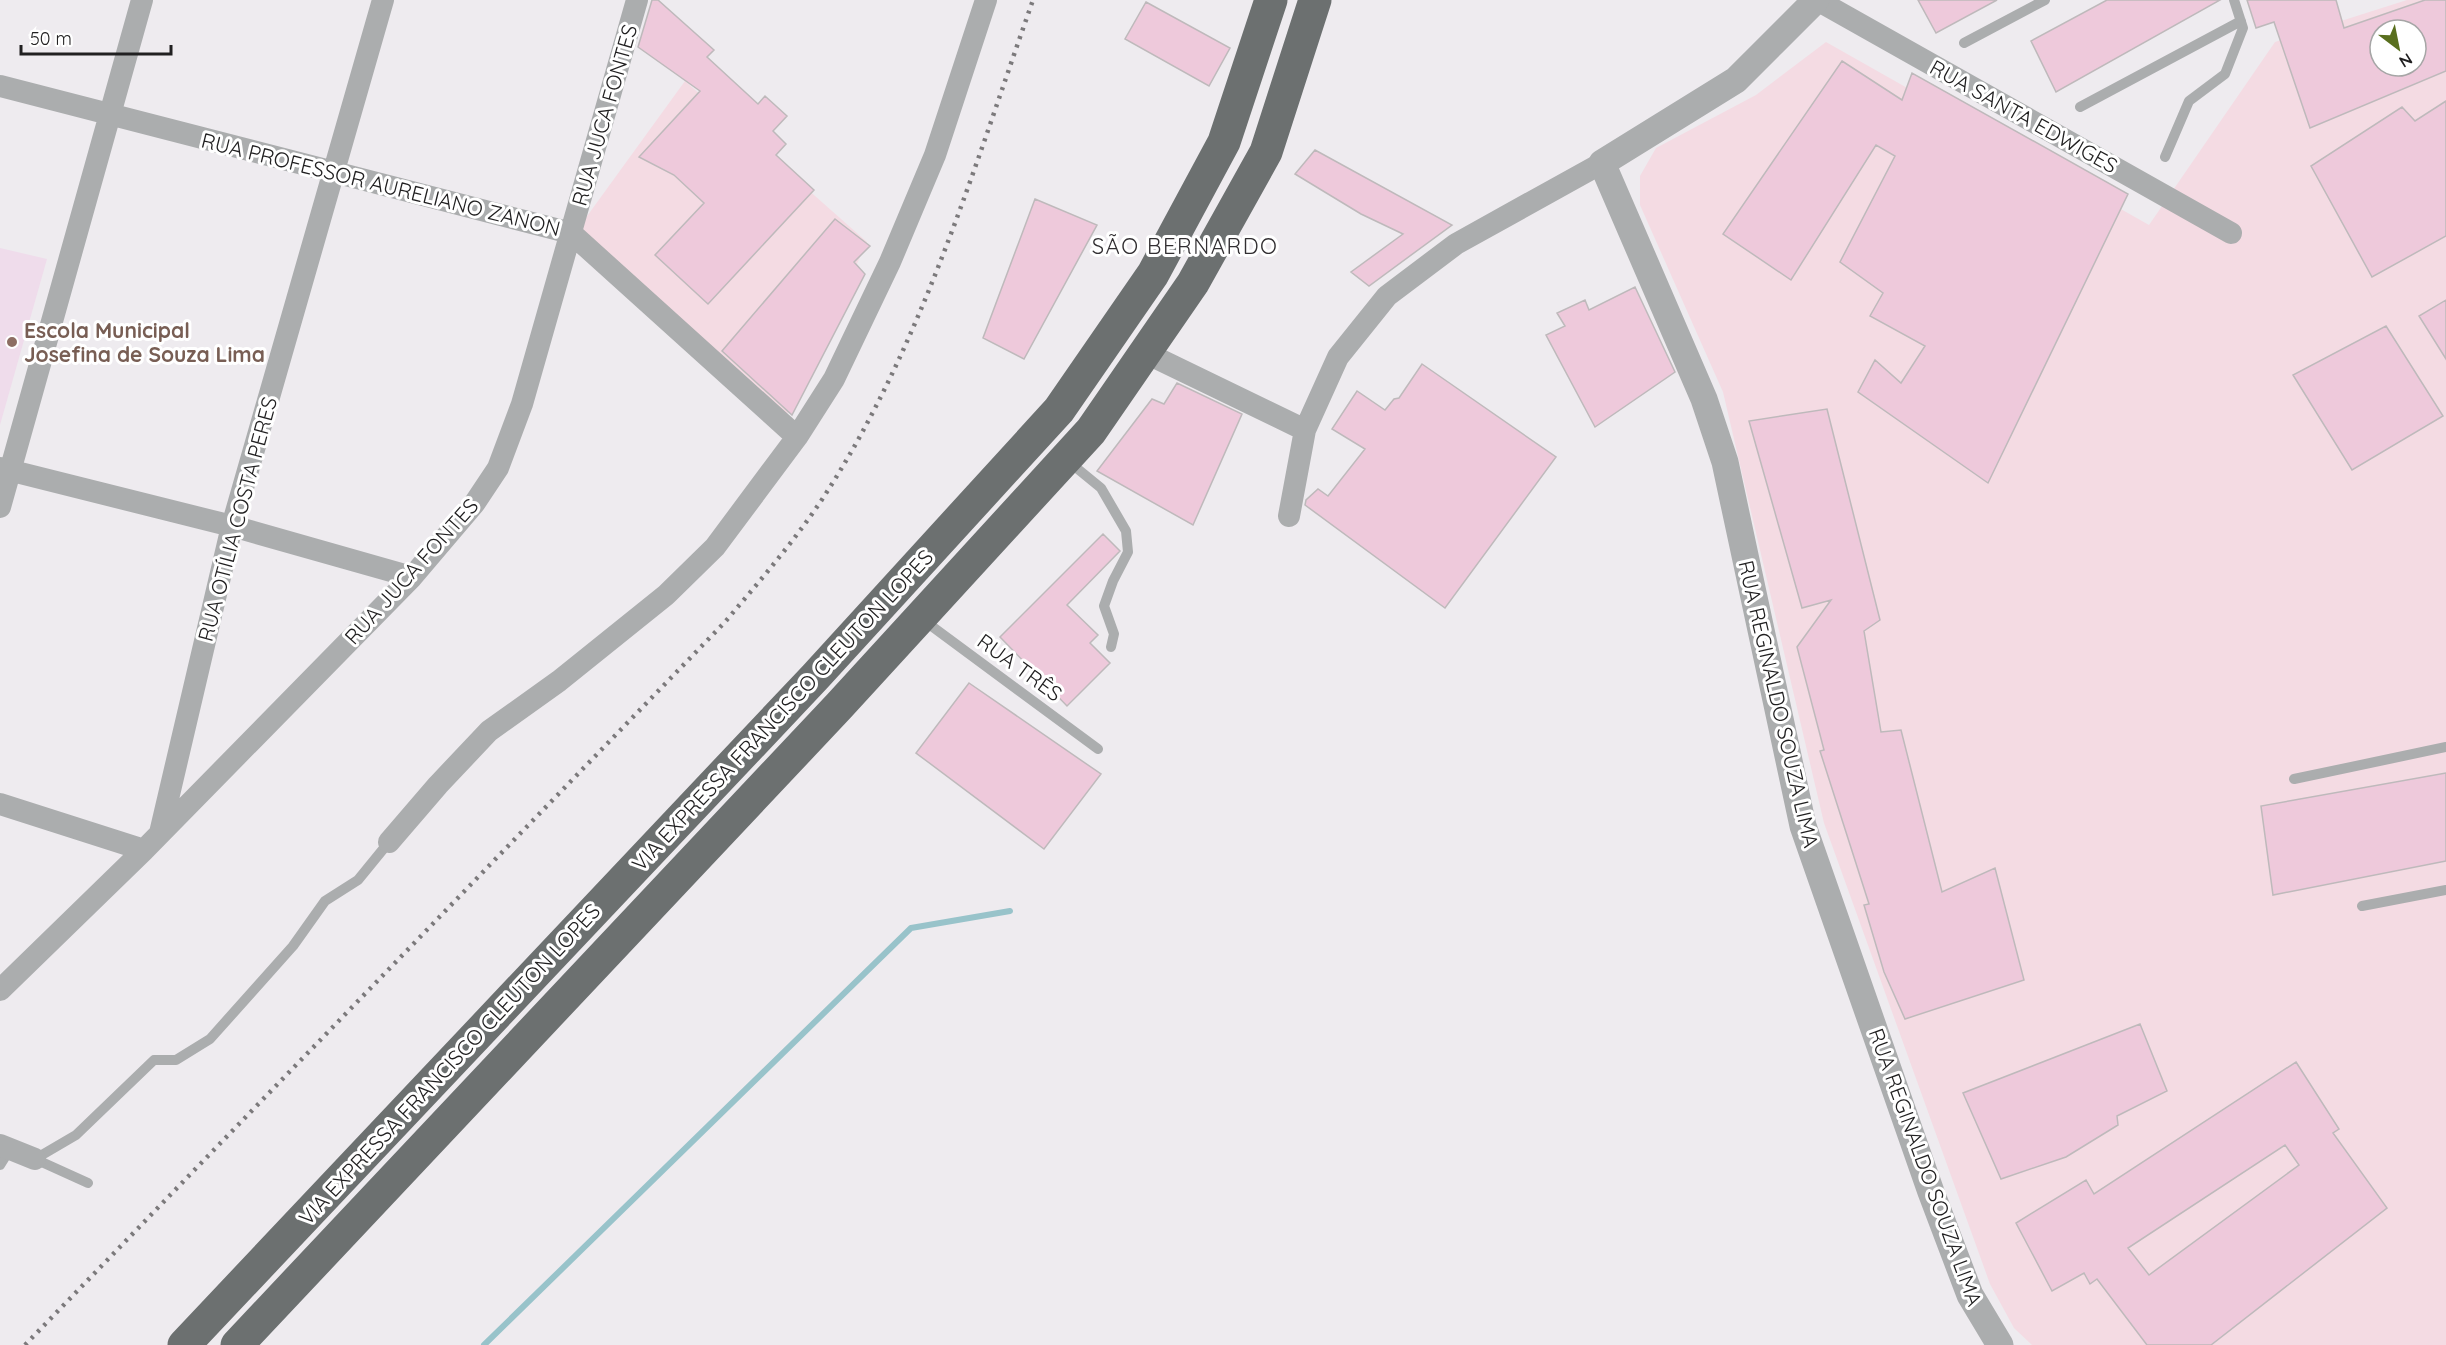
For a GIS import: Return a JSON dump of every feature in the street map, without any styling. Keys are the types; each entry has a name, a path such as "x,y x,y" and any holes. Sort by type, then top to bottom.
{"highway":[{"name":"VIA EXPRESSA FRANCISCO CLEUTON LOPES","path":"184,1345 815,677 1059,410 1153,274 1224,142 1271,0"},
{"name":"VIA EXPRESSA FRANCISCO CLEUTON LOPES","path":"237,1345 831,714 1091,432 1194,283 1266,152 1315,0"}],"street":[{"path":"0,507 5,469 111,115 142,0"},
{"name":"RUA OTÍLIA COSTA PERES","path":"152,842 232,526 383,0"},
{"name":"RUA JUCA FONTES","path":"0,990 152,842 412,577 474,504 498,468 522,404 637,0"},
{"path":"389,842 489,731 559,681 666,595 715,547 797,437 834,379 890,262 935,156 986,0"},
{"path":"1289,516 1305,430 1338,357 1387,296 1456,244 1602,163 1736,80 1816,0"},
{"name":"RUA SANTA EDWIGES","path":"1816,0 2231,232"},
{"name":"RUA PROFESSOR AURELIANO ZANON","path":"0,86 571,233 797,437"},
{"name":"RUA REGINALDO SOUZA LIMA","path":"1602,163 1704,399 1721,451 1803,826 1931,1192 1970,1295 2000,1345"},
{"path":"1146,353 1305,430"},
{"path":"5,469 232,526 412,577"},
{"path":"0,804 152,842"},
{"path":"3,1153 35,1159"}],"lane":[{"path":"1964,43 2045,0"},
{"path":"2165,157 2189,101 2224,74 2243,28 2234,0"},
{"path":"2080,107 2241,21"},
{"path":"1066,459 1101,488 1126,531 1128,552 1113,581 1104,606 1114,633 1111,646"},
{"name":"RUA TRÊS","path":"919,617 1098,749"},
{"path":"2294,779 2446,747"},
{"path":"35,1159 76,1135 154,1060 176,1060 210,1039 293,946 324,901 358,880 389,842"},
{"path":"2362,906 2446,890"},
{"path":"35,1159 88,1183"}],"shaded area":[{"path":"2407,0 2446,0 2446,1345 2032,1345 2014,1328 1990,1284 1824,823 1723,392 1640,205 1640,176 1656,148 1756,95 1826,42 2149,225 2275,42"},
{"path":"685,81 867,242 784,421 577,230"},
{"name":"Escola Municipal Josefina de Souza Lima","path":"0,248 47,259 0,425"}],"building":[{"path":"652,0 658,0 714,50 707,57 758,104 765,96 787,116 773,131 786,144 776,155 814,190 708,304 655,255 704,203 674,175 639,157 700,91 638,47"},
{"path":"1918,0 1997,0 1936,33"},
{"path":"2107,0 2220,0 2056,92 2031,41"},
{"path":"2247,0 2336,0 2344,28 2368,20 2368,78 2428,78 2428,18 2373,18 2425,0 2446,0 2446,71 2310,128 2274,22 2256,28"},
{"path":"1146,2 1230,48 1209,86 1125,39"},
{"path":"1842,61 1902,100 1912,73 2128,194 1988,483 1858,392 1875,360 1901,383 1925,346 1870,316 1883,293 1840,262 1895,156 1876,145 1791,280 1723,234"},
{"path":"2446,101 2446,236 2372,277 2311,166 2402,107 2415,121"},
{"path":"1315,150 1452,225 1369,286 1351,272 1403,234 1361,214 1295,174"},
{"path":"1035,199 1097,225 1024,359 983,338"},
{"path":"835,219 870,246 854,262 865,274 792,415 722,351"},
{"path":"1635,287 1675,372 1595,427 1546,335 1565,326 1557,313 1585,300 1589,310"},
{"path":"2446,300 2446,359 2419,316"},
{"path":"2386,326 2443,416 2352,470 2293,375"},
{"path":"1422,364 1556,457 1445,608 1305,505 1306,500 1318,489 1328,496 1365,449 1332,429 1357,391 1385,410 1394,399 1399,398"},
{"path":"1177,383 1242,414 1193,525 1097,471 1152,399 1164,404"},
{"path":"1827,409 1880,620 1864,631 1881,732 1901,730 1942,892 1995,868 2024,980 1905,1019 1884,972 1864,905 1869,904 1820,751 1824,750 1797,647 1831,600 1802,608 1749,421"},
{"path":"1103,534 1120,551 1067,605 1098,635 1090,643 1110,663 1067,706 1000,637"},
{"path":"969,683 1101,774 1044,849 916,753"},
{"path":"2446,773 2446,861 2273,895 2261,806"},
{"path":"2140,1024 2167,1091 2117,1116 2118,1125 2066,1157 2001,1179 1963,1093"},
{"path":"2296,1062 2339,1129 2333,1133 2387,1208 2211,1345 2147,1345 2097,1279 2090,1284 2084,1273 2052,1291 2016,1223 2086,1180 2094,1194","holes":["2285,1145 2299,1165 2149,1275 2128,1248"]}],"waterway":[{"path":"484,1345 911,928 1010,911"}],"railway":[{"path":"25,1345 725,622 798,533 821,501 856,443 916,321 966,193 1033,0"}],"place":[{"name":"Escola Municipal Josefina de Souza Lima","path":"12,342"}],"district":[{"name":"SÃO BERNARDO","path":"1185,246"}]}
